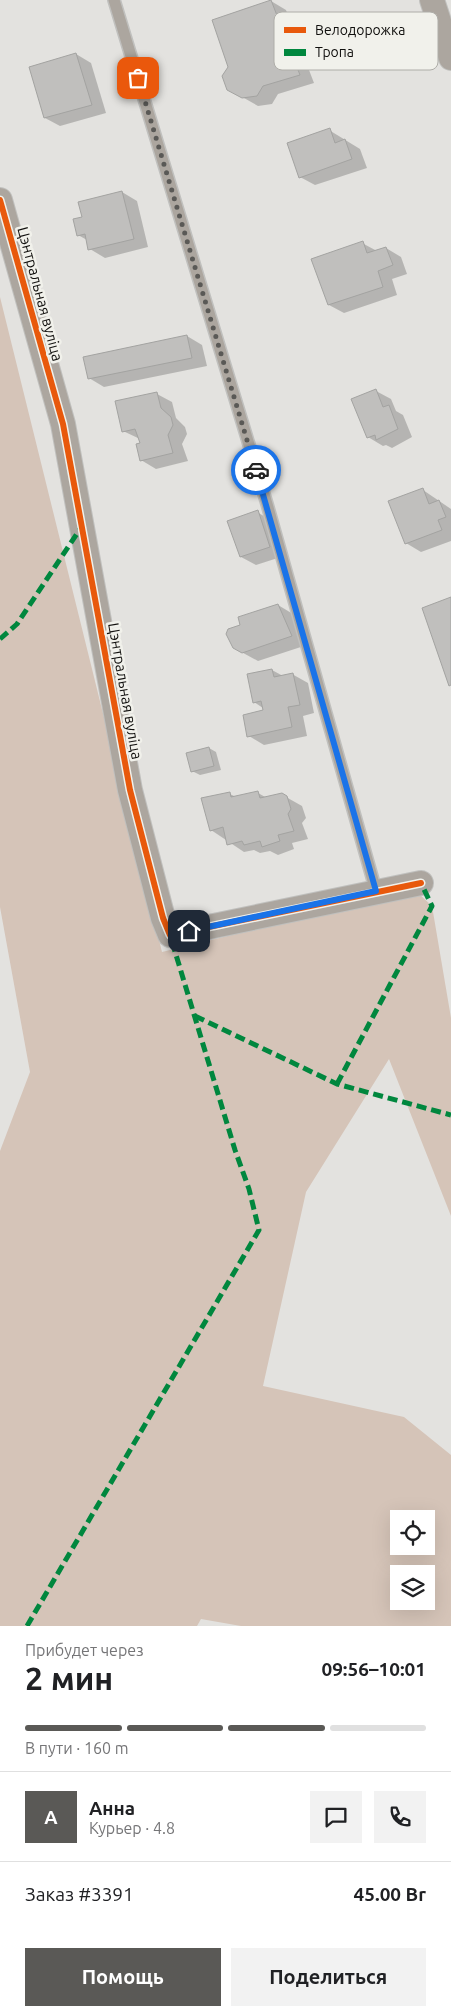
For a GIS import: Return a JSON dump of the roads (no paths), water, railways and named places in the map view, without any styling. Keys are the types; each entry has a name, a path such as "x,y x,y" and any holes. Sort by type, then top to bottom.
{"street":[{"path":"432,0 436,12"},
{"path":"438,18 451,58"},
{"name":"Цэнтральная вуліца","path":"2,210 63,424 130,790 163,918 170,935 422,883"}],"lane":[{"path":"114,0 267,504 376,891"}]}
